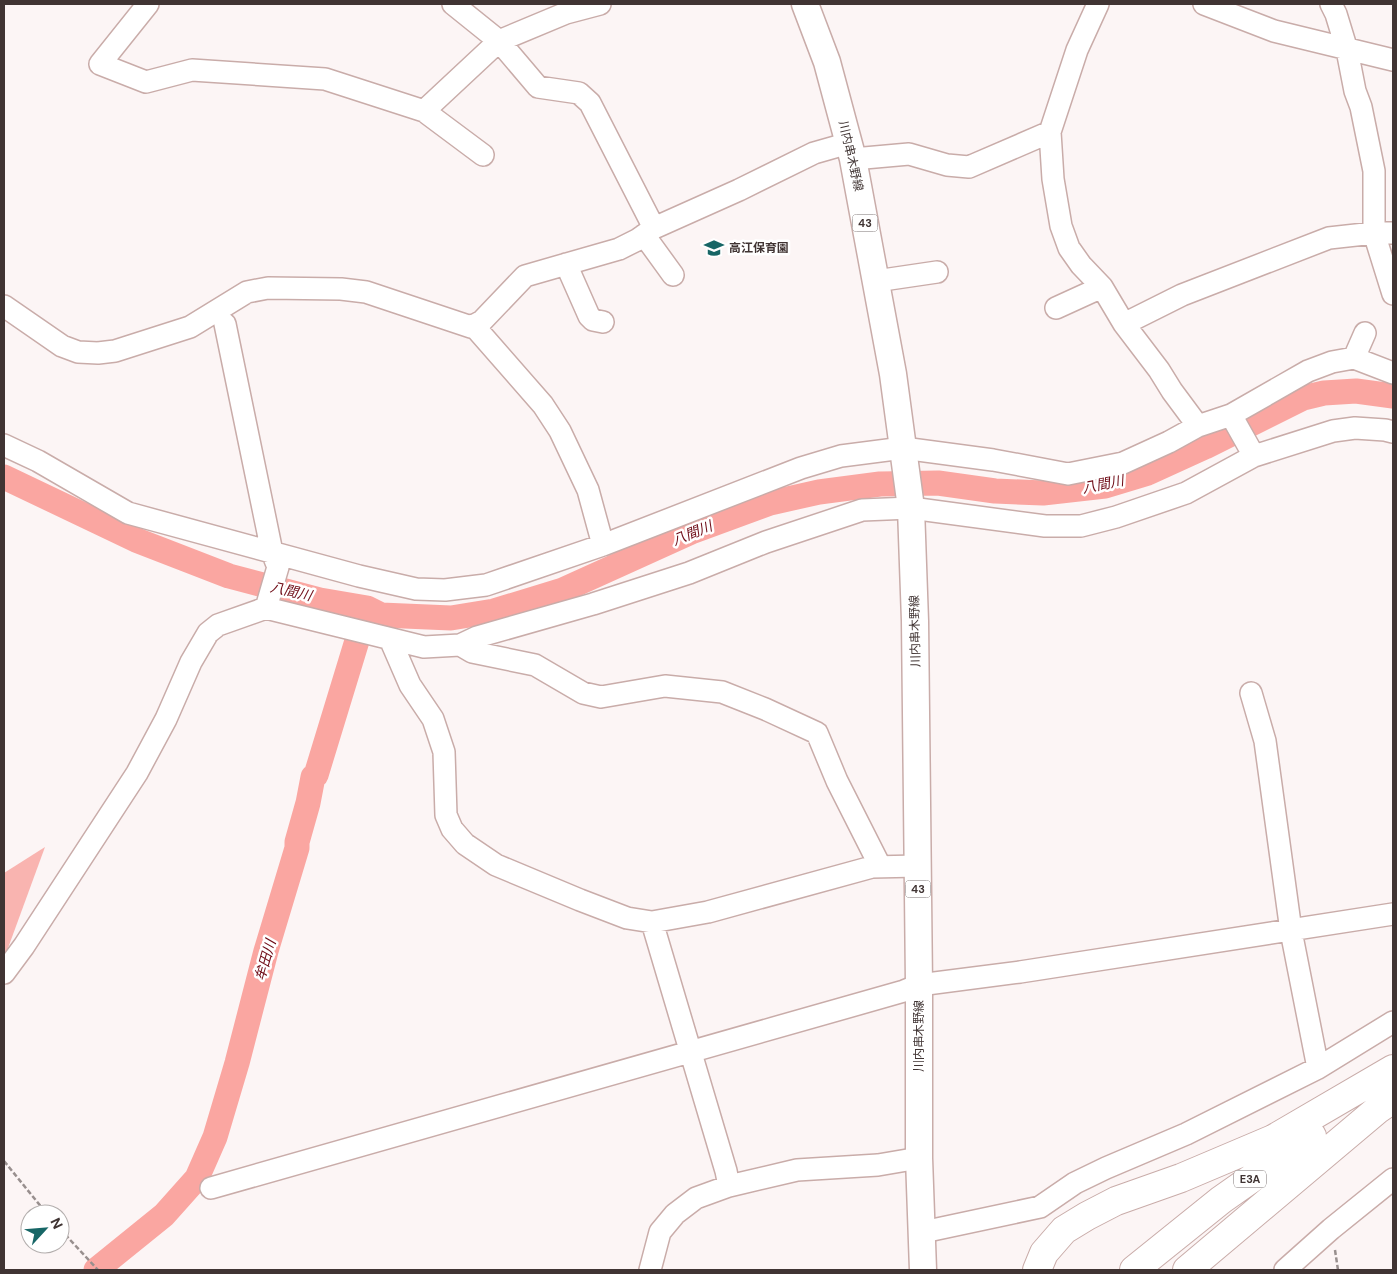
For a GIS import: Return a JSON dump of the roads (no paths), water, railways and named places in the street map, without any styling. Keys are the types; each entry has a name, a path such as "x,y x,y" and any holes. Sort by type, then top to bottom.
{"highway":[{"path":"1037,1270 1044,1253 1064,1230 1086,1216 1116,1202 1182,1178 1273,1139 1393,1069"},
{"name":"E3A","path":"1134,1270 1221,1200 1290,1150 1393,1082"},
{"path":"1187,1270 1369,1116 1393,1099"}],"main road":[{"name":"川内串木野線","path":"805,4 827,62 851,151 893,374 911,508 915,621 919,1158 923,1270"}],"street":[{"path":"148,4 100,64 146,82 192,70 325,79 424,111 484,156"},
{"path":"453,4 499,41 538,87 579,93 590,103 649,231 673,274"},
{"path":"424,111 499,41 566,13 600,4"},
{"path":"1098,4 1077,50 1050,132 1053,179 1061,226 1069,248 1081,266 1102,287 1124,324 1160,370 1172,391 1198,426"},
{"path":"1204,4 1274,31 1393,60"},
{"path":"1331,4 1347,50 1355,91 1361,107 1374,171 1393,294"},
{"path":"4,306 62,346 78,352 98,353 115,351 190,327 247,292 268,288 341,289 366,292 470,327 482,321 525,276 619,249 649,231 814,153 851,151 909,154 947,165 970,167 1050,132"},
{"path":"1124,324 1182,295 1329,238 1384,233"},
{"path":"566,264 589,316 593,320 603,322"},
{"path":"876,281 937,272"},
{"path":"1056,308 1102,287"},
{"path":"225,324 275,559 267,604"},
{"path":"473,325 543,405 560,431 588,490 603,545"},
{"path":"1354,358 1365,333"},
{"path":"4,445 38,461 128,512 275,559 416,589 445,590 486,586 603,545 801,468 841,456 903,448 993,460 1068,474 1123,463 1169,442 1198,426 1231,415 1308,371 1332,362 1354,358 1393,373"},
{"path":"1231,415 1254,456"},
{"path":"4,973 137,773 166,719 191,662 208,632 218,625 267,604 424,648 460,645 477,637 593,604 689,573 766,542 862,510 911,508 1045,526 1081,526 1116,517 1186,493 1254,456 1333,430 1355,428 1393,432"},
{"path":"390,639 410,685 433,719 444,752 446,815 452,829 465,844 496,865 627,918 652,922 708,912 872,867 918,866"},
{"path":"460,645 472,652 535,666 583,693 601,697 665,686 722,692 765,709 816,733 837,781 880,866"},
{"path":"1251,693 1265,741 1291,930 1318,1068"},
{"path":"212,1188 904,991 919,985 1020,972 1393,914"},
{"path":"652,922 726,1171 728,1186"},
{"path":"922,1232 1040,1207 1075,1183 1186,1134 1318,1068 1393,1022"},
{"path":"650,1270 660,1232 675,1214 696,1198 728,1186 797,1170 878,1165 919,1158"},
{"path":"1285,1270 1393,1179"}],"waterway":[{"name":"八間川","path":"4,477 136,540 229,576 320,600 367,608 381,615 451,618 494,611 563,590 691,532 770,503 819,492 880,484 938,483 995,491 1043,493 1105,486 1148,473 1303,398 1324,393 1356,391 1393,396"},
{"name":"牟田川","path":"96,1270 164,1215 197,1178 215,1137 237,1063 266,951 297,848 313,777 316,775 367,608"}],"place":[{"name":"高江保育園","path":"714,248"}]}
